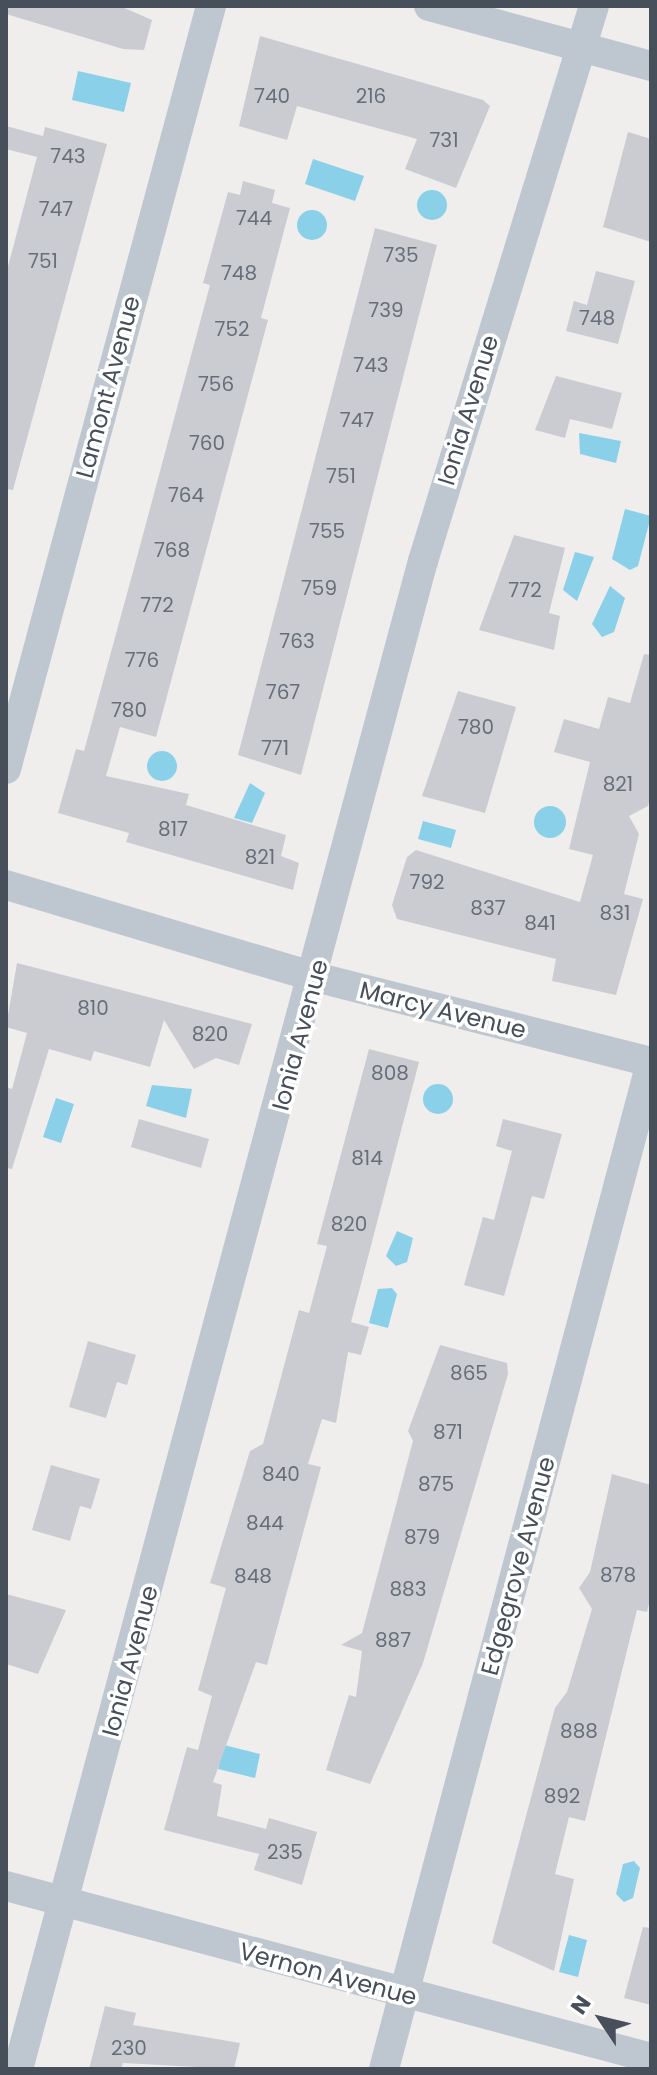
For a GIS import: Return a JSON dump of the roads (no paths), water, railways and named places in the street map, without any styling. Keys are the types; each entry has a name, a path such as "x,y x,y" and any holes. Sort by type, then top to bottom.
{"street":[{"name":"Lamont Avenue","path":"6,769 211,6"},
{"path":"429,6 651,66"},
{"name":"Ionia Avenue","path":"18,2069 315,977 423,561 594,6"},
{"name":"Marcy Avenue","path":"6,885 315,977 651,1063"},
{"name":"Edgegrove Avenue","path":"384,2069 651,1063"},
{"name":"Vernon Avenue","path":"6,1886 404,1996 651,2058"}],"water":[{"path":"78,71 131,83 124,112 72,100"},
{"path":"313,159 364,176 355,201 305,184"},
{"path":"432,190 443,194 447,205 443,216 432,220 421,216 417,205 421,194"},
{"path":"312,210 323,214 327,225 323,236 312,240 301,236 297,225 301,214"},
{"path":"579,433 621,441 616,463 580,454"},
{"path":"625,509 651,516 638,566 630,570 612,559"},
{"path":"575,552 594,557 577,601 563,590"},
{"path":"610,586 625,598 614,632 602,637 592,624"},
{"path":"162,751 172,756 177,766 172,776 162,781 152,776 147,766 152,756"},
{"path":"250,783 265,793 252,823 234,818"},
{"path":"550,806 562,810 566,822 562,834 550,838 538,834 534,822 538,810"},
{"path":"423,821 456,830 451,848 418,839"},
{"path":"438,1084 444,1085 452,1093 452,1105 444,1113 438,1114 432,1113 424,1105 423,1099 424,1093 432,1085"},
{"path":"152,1085 192,1089 186,1118 146,1106"},
{"path":"56,1098 74,1104 61,1143 43,1137"},
{"path":"397,1231 413,1238 407,1262 396,1266 386,1256"},
{"path":"392,1288 397,1294 388,1328 369,1323 378,1289"},
{"path":"224,1745 260,1754 255,1778 218,1769"},
{"path":"634,1861 640,1868 633,1898 624,1902 616,1894 623,1864"},
{"path":"569,1935 587,1940 578,1977 559,1972"}]}
